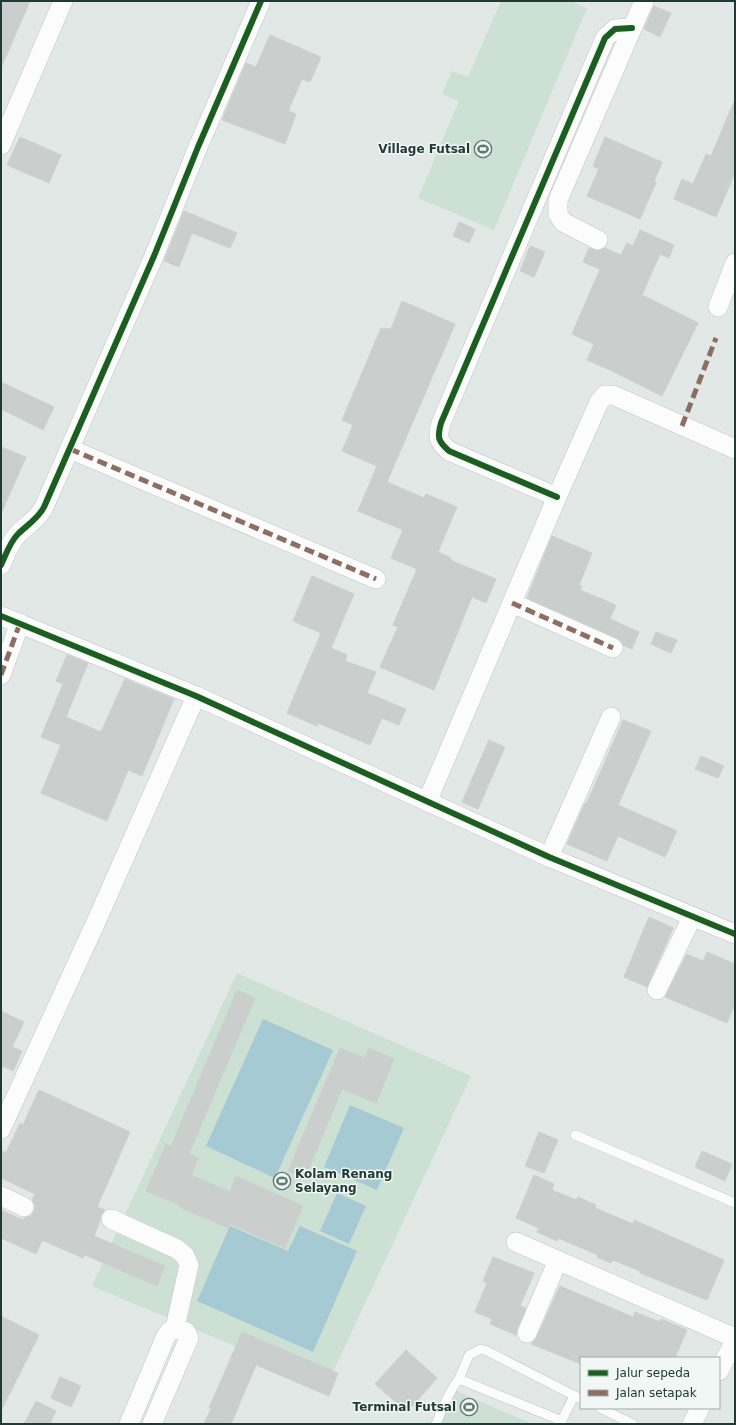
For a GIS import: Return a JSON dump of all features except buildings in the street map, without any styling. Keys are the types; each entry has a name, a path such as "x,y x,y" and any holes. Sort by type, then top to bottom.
{"street":[{"path":"1,145 64,1"},
{"path":"1,564 10,544 17,535 41,513 154,256 198,147 261,1"},
{"path":"598,240 563,222 558,214 558,200 644,1"},
{"path":"557,496 449,451 441,444 438,438 438,433 443,418 605,38 615,29 632,28"},
{"path":"718,307 735,263"},
{"path":"427,802 557,496 599,402 605,395 613,395 735,449"},
{"path":"70,449 376,579"},
{"path":"512,603 613,648"},
{"path":"1,616 196,696 549,857 735,934"},
{"path":"1,675 20,623"},
{"path":"1,1129 96,922 196,696"},
{"path":"549,857 611,717"},
{"path":"657,990 692,916"},
{"path":"1,1196 24,1206"},
{"path":"111,1219 177,1249 185,1256 189,1265 174,1328 166,1336 129,1424"},
{"path":"516,1242 735,1339 720,1369"},
{"path":"527,1333 558,1260"},
{"path":"152,1424 189,1338 186,1332 174,1328"},
{"path":"692,1424 700,1409"}],"lane":[{"path":"575,1135 735,1204"},
{"path":"436,1424 448,1395 459,1379 469,1355 481,1349 577,1397 561,1422 459,1379"},
{"path":"602,1409 633,1424"}],"green space":[{"name":"Village Futsal","path":"501,1 570,1 587,8 494,230 418,198 459,101 442,94 452,71 468,77"},
{"name":"Kolam Renang Selayang","path":"237,973 471,1076 327,1385 92,1286"},
{"name":"Terminal Futsal","path":"454,1390 532,1424 439,1424"}],"water":[{"path":"263,1019 333,1050 275,1178 206,1146"},
{"path":"350,1105 404,1128 377,1190 324,1167"},
{"path":"337,1193 366,1206 349,1244 320,1231"},
{"path":"230,1226 288,1251 300,1226 357,1251 313,1352 197,1301"}],"marked path":[{"path":"682,426 716,338"},
{"path":"70,449 376,579"},
{"path":"512,603 613,648"},
{"path":"1,675 20,623"}],"cycle path":[{"path":"1,565 8,548 15,537 36,518 44,507 154,256 198,147 261,1"},
{"path":"557,497 449,451 439,439 439,432 441,423 605,38 615,29 632,28"},
{"path":"1,616 196,696 549,857 735,934"}],"place":[{"name":"Village Futsal","path":"483,149"},
{"name":"Kolam Renang Selayang","path":"282,1181"},
{"name":"Terminal Futsal","path":"469,1407"}]}
